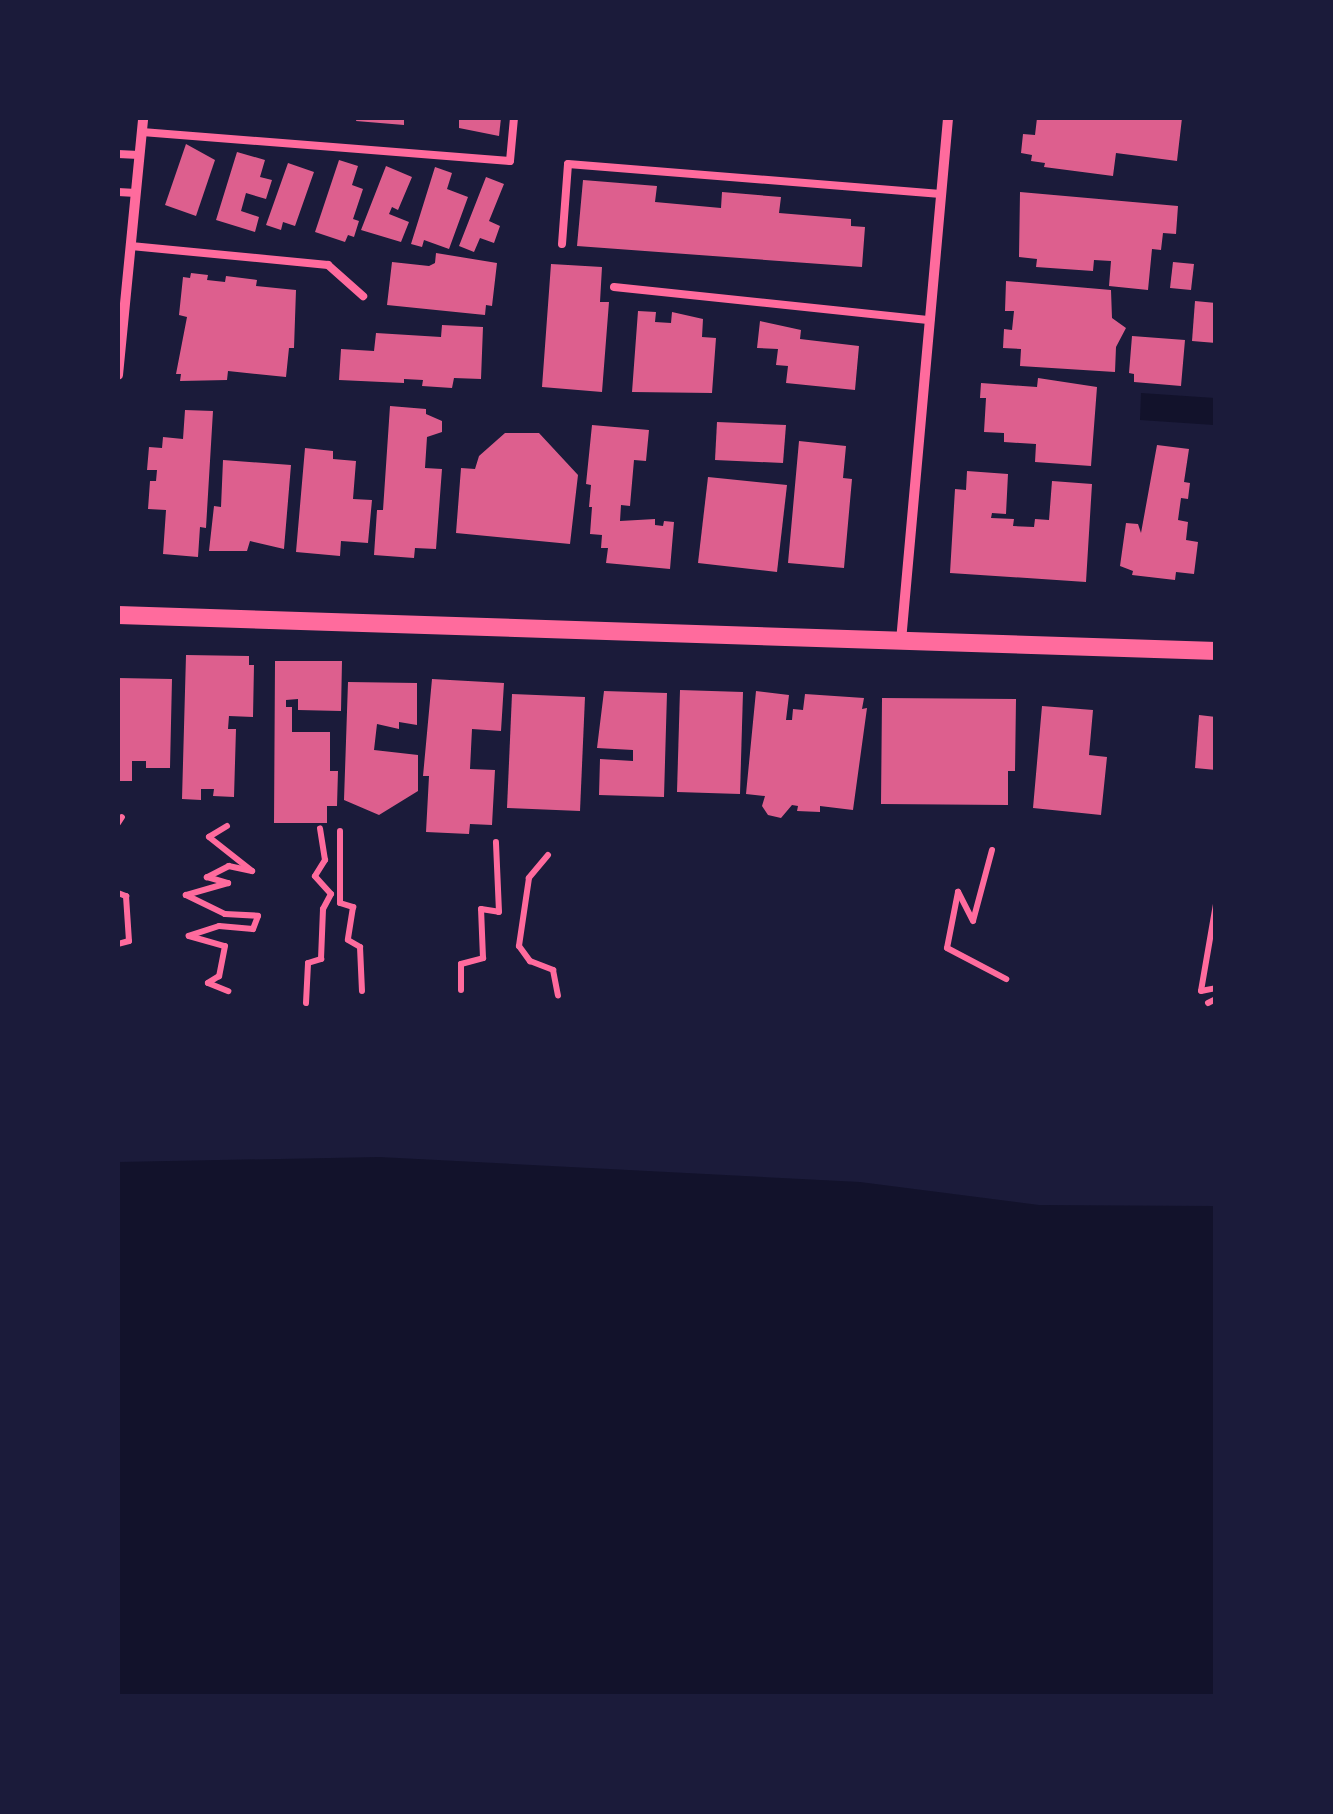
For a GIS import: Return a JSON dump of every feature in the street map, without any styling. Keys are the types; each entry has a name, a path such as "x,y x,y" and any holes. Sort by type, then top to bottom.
{"street":[{"path":"118,375 143,118"},
{"path":"900,640 948,118"},
{"path":"118,615 1216,650"}],"lane":[{"path":"142,132 510,161 514,118"},
{"path":"118,154 139,155"},
{"path":"562,244 568,164 941,194"},
{"path":"118,192 136,192"},
{"path":"131,246 328,265 363,296"},
{"path":"614,287 930,320"}],"path":[{"path":"227,826 209,837 252,870 230,866 207,876 228,883 186,895 225,914 258,916 253,929 218,926 190,936 225,946 219,976 208,983 228,991"},
{"path":"306,1003 308,963 321,959 323,909 331,894 315,876 325,860 320,828"},
{"path":"340,831 340,903 353,907 348,940 360,947 362,991"},
{"path":"461,990 460,964 483,958 481,910 499,912 496,842"},
{"path":"992,850 973,921 958,892 947,948 1006,979"},
{"path":"548,855 529,878 519,946 530,961 553,970 558,996"},
{"path":"118,893 126,896 129,940 118,944"},
{"path":"1216,904 1201,991 1216,988"}],"shaded area":[{"path":"1141,393 1215,398 1214,425 1140,420"},
{"path":"379,1157 860,1182 1039,1205 1215,1206 1215,1696 118,1696 118,1162"}],"building":[{"path":"404,118 404,125 356,121"},
{"path":"459,118 501,118 499,136 459,128"},
{"path":"1037,118 1182,118 1177,161 1116,153 1113,176 1044,167 1045,163 1031,161 1032,155 1021,153 1023,134 1035,135"},
{"path":"186,144 215,160 196,216 165,205"},
{"path":"237,152 265,160 260,177 272,180 266,199 246,193 241,211 259,217 255,232 216,220"},
{"path":"339,160 358,166 352,185 363,189 353,219 359,221 354,237 348,235 345,242 315,232"},
{"path":"288,163 314,172 295,226 283,222 281,230 266,225"},
{"path":"386,166 412,177 398,210 392,207 389,214 409,222 401,242 361,230"},
{"path":"435,167 452,173 447,189 468,197 449,249 424,240 422,247 411,244"},
{"path":"486,177 504,184 489,221 500,226 494,243 480,238 474,252 459,246"},
{"path":"583,180 657,186 655,202 721,208 722,192 781,197 779,213 851,219 851,226 865,227 862,267 577,246"},
{"path":"1020,192 1178,206 1176,234 1163,233 1161,250 1152,249 1148,290 1109,286 1111,261 1094,260 1093,271 1036,267 1037,259 1019,257"},
{"path":"436,253 497,263 492,306 486,305 485,315 387,305 392,262 429,266 435,263"},
{"path":"1173,262 1194,264 1191,290 1170,288"},
{"path":"551,264 602,267 600,302 609,302 602,392 542,387"},
{"path":"191,273 208,275 207,280 225,282 226,276 257,280 256,286 296,290 294,348 289,348 286,377 228,371 227,380 180,381 181,374 176,374 187,317 179,315 183,277 190,278"},
{"path":"1006,281 1111,290 1112,318 1126,328 1116,347 1115,372 1020,366 1021,349 1003,348 1004,329 1012,330 1014,311 1005,311"},
{"path":"1195,301 1216,303 1216,343 1192,341"},
{"path":"638,311 656,312 655,322 671,323 672,312 703,319 702,337 716,338 712,393 632,392"},
{"path":"760,321 801,330 800,339 859,346 855,390 786,383 788,366 776,365 778,349 757,348"},
{"path":"442,325 483,327 481,379 454,378 452,388 422,386 423,380 339,380 341,349 374,351 376,333 441,337"},
{"path":"1132,336 1185,340 1181,386 1134,382 1134,374 1129,373"},
{"path":"1038,378 1097,387 1091,466 1035,462 1036,444 1004,442 1004,433 984,432 986,398 980,398 981,383 1037,387"},
{"path":"390,406 426,409 426,414 442,421 442,432 427,437 425,468 442,469 436,549 415,548 414,558 374,555 377,510 383,510"},
{"path":"185,410 213,411 206,528 200,527 198,557 163,554 166,510 148,509 150,481 156,481 157,470 147,470 149,447 162,448 163,437 183,439"},
{"path":"717,422 786,425 783,463 715,460"},
{"path":"592,425 649,430 646,461 634,460 630,506 621,505 620,521 655,519 655,525 663,526 664,521 674,522 670,569 606,563 608,548 601,548 602,535 590,534 591,485 586,484"},
{"path":"505,433 539,433 578,475 570,544 456,533 461,468 475,469 479,456"},
{"path":"799,441 846,446 843,478 852,479 844,568 788,563"},
{"path":"1157,445 1189,449 1184,482 1190,483 1188,499 1181,498 1178,520 1188,522 1186,540 1198,542 1194,574 1176,572 1175,580 1132,575 1133,571 1120,566 1126,523 1138,524 1141,533"},
{"path":"305,448 333,451 333,459 356,461 353,499 372,500 368,543 341,541 340,556 296,552"},
{"path":"223,460 291,465 284,549 250,541 247,551 209,551 214,506 221,507"},
{"path":"967,471 1008,474 1006,514 992,513 991,518 1014,519 1013,526 1034,527 1035,519 1049,520 1052,481 1092,484 1086,582 950,573 955,489 966,490"},
{"path":"708,477 787,485 777,572 698,563"},
{"path":"186,655 249,656 249,665 254,665 253,717 229,716 228,729 236,729 234,797 213,796 214,789 201,789 201,800 182,799"},
{"path":"275,661 342,661 341,711 298,710 298,699 286,700 286,707 292,707 292,732 330,732 330,771 338,771 337,806 327,806 327,823 274,823"},
{"path":"118,678 172,679 170,768 146,768 146,761 132,761 132,781 118,781"},
{"path":"432,679 504,683 501,731 472,729 470,769 495,770 492,825 470,824 469,834 426,832 429,776 423,776"},
{"path":"348,682 417,683 417,725 399,722 399,729 377,724 374,750 418,755 418,791 379,815 344,800"},
{"path":"680,690 743,692 740,794 677,792"},
{"path":"604,691 667,693 664,797 599,795 600,759 633,761 633,750 597,748"},
{"path":"756,691 789,695 786,720 792,720 793,709 803,710 805,694 864,698 862,709 867,708 853,810 820,806 820,812 797,811 798,806 792,805 781,818 768,815 762,806 765,796 746,794"},
{"path":"512,694 585,697 580,811 507,808"},
{"path":"882,698 1016,699 1015,771 1008,771 1008,805 881,804"},
{"path":"1042,706 1093,710 1089,755 1107,757 1101,815 1033,808"},
{"path":"1199,715 1216,717 1216,770 1195,768"}]}
